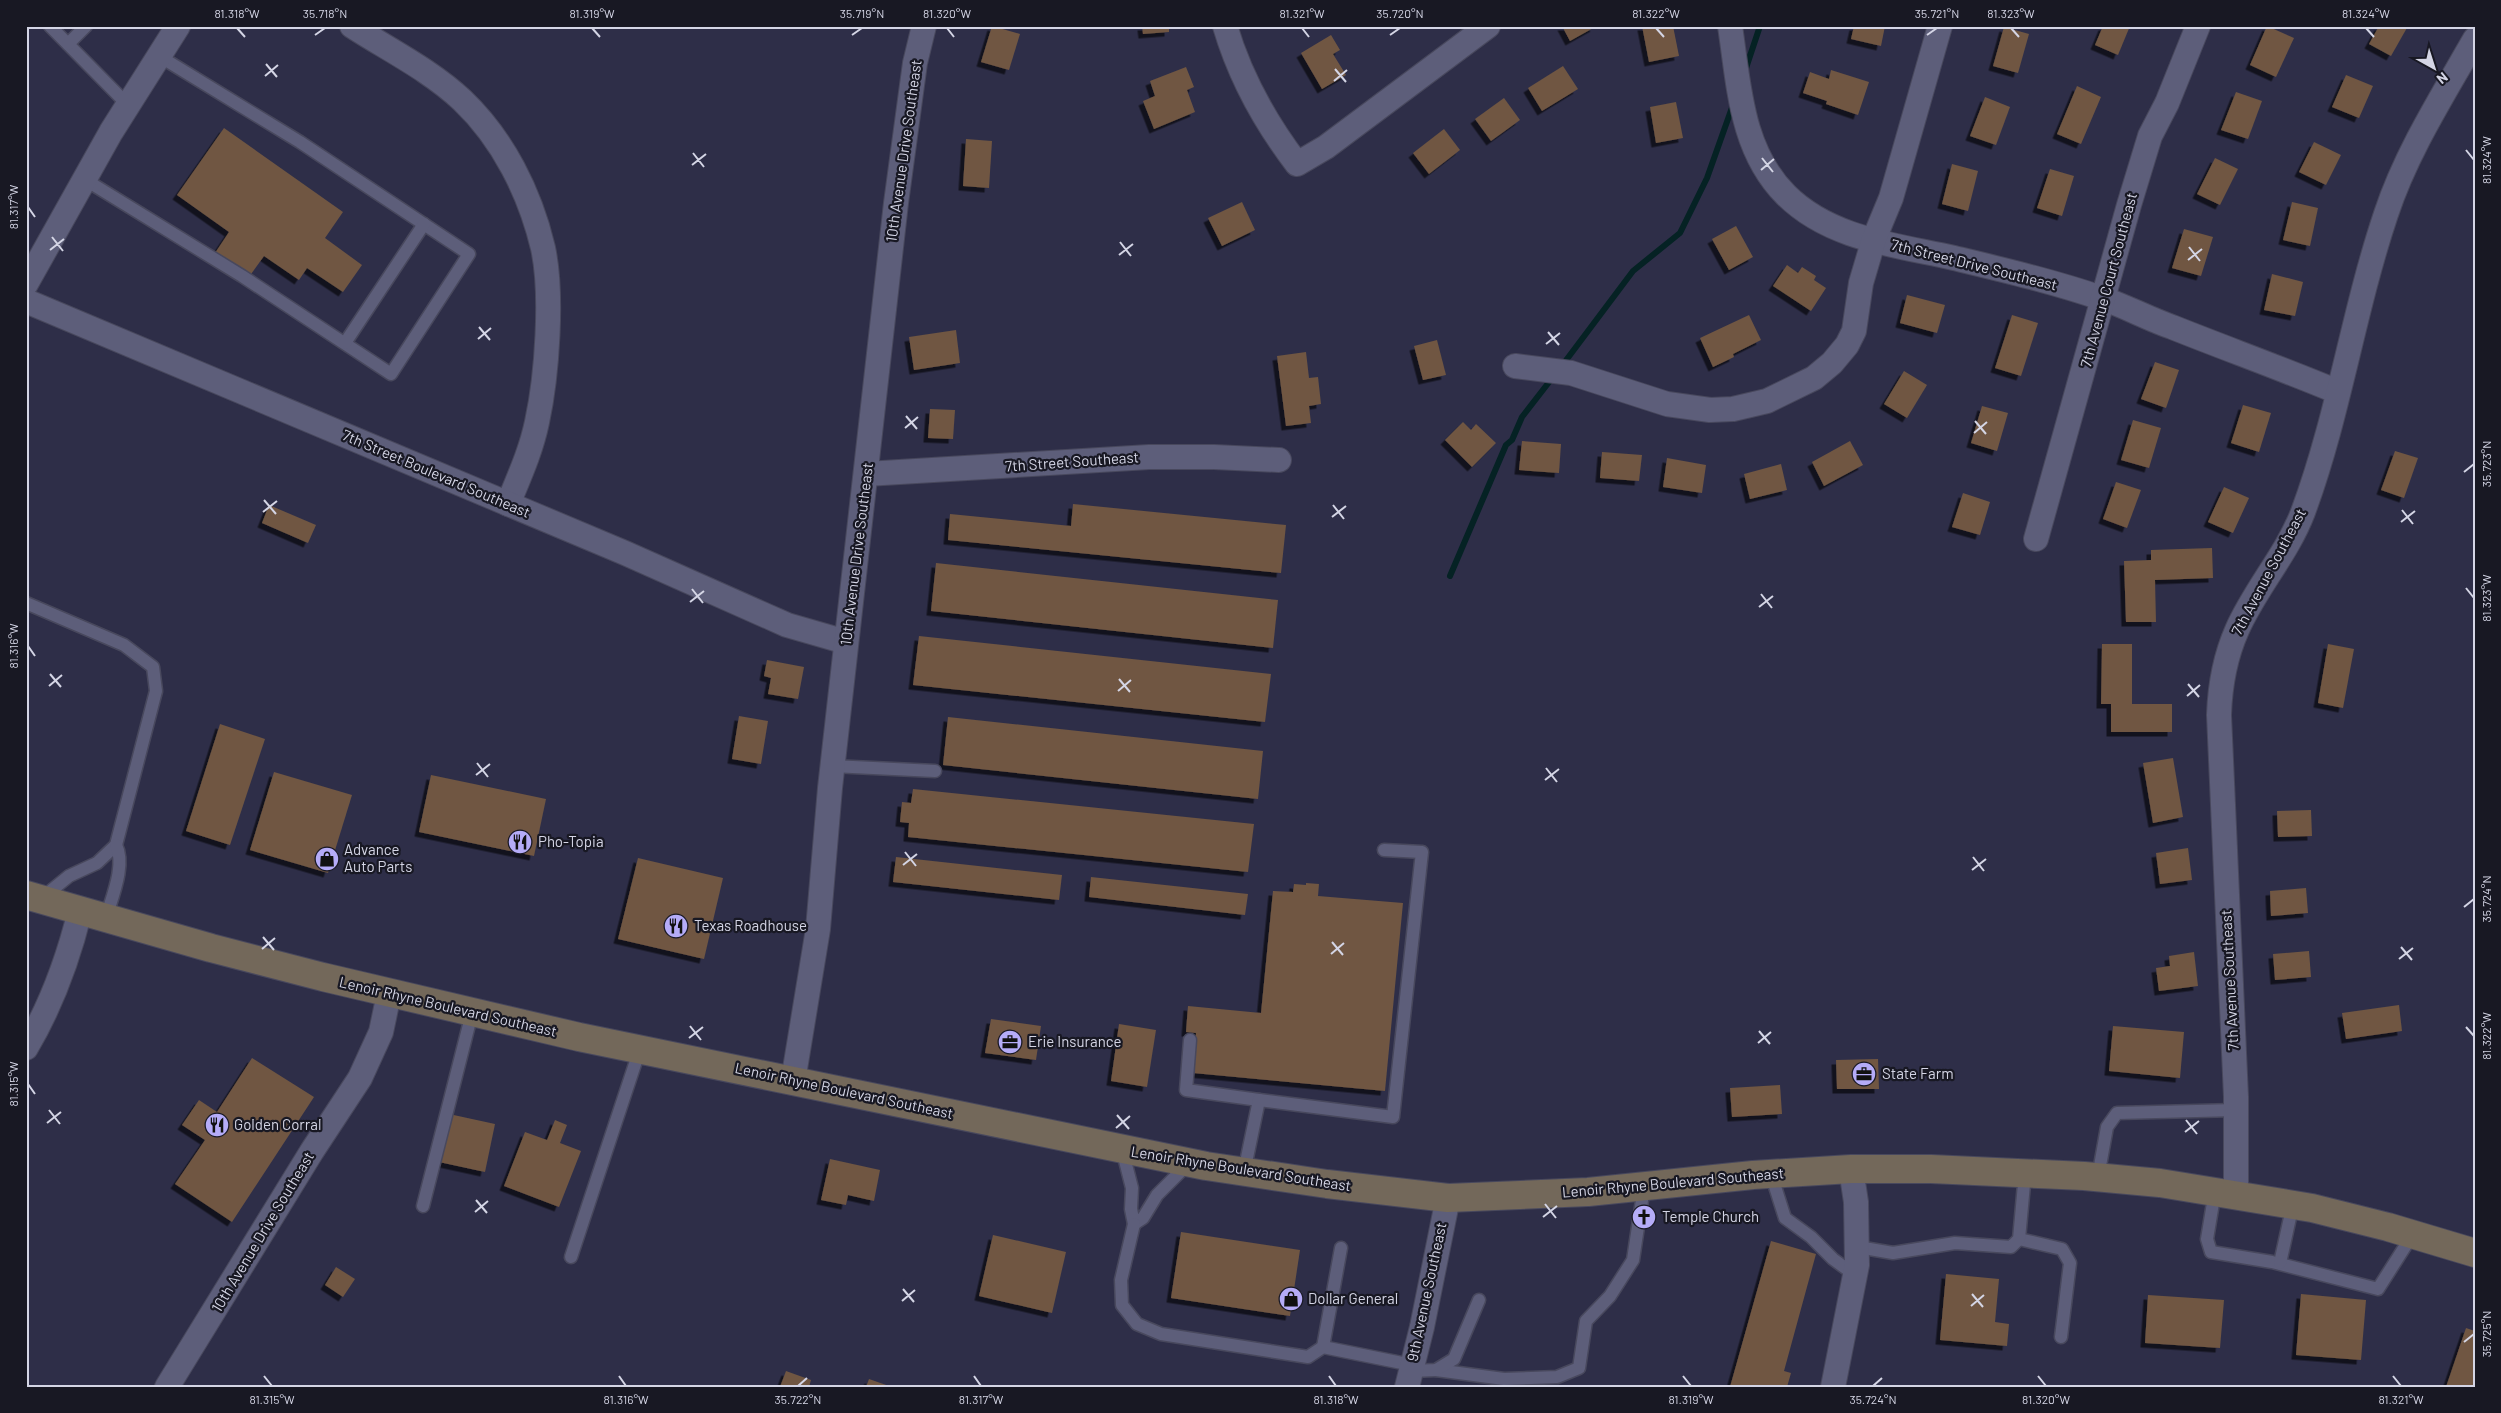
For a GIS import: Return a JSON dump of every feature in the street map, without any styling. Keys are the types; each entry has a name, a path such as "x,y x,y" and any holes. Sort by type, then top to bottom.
{"main road":[{"name":"Lenoir Rhyne Boulevard Southeast","path":"33,897 389,994 472,1013 1122,1149 1244,1172 1326,1184 1448,1198 1541,1195 1771,1174 1850,1169 2025,1173 2098,1177 2225,1193 2292,1204 2413,1234 2475,1253"}],"street":[{"path":"26,284 84,179 178,26"},
{"path":"352,26 421,68 463,101 498,141 515,172 529,204 543,249 547,325 544,371 537,422 525,464 508,504"},
{"name":"10th Avenue Drive Southeast","path":"793,1081 818,929 832,766 896,203 915,63 924,26"},
{"path":"1225,26 1252,94 1275,134 1297,164 1354,127 1488,26"},
{"name":"7th Street Drive Southeast","path":"1730,26 1745,124 1751,142 1764,168 1787,196 1816,219 1842,232 1997,268 2104,299 2338,392"},
{"path":"1515,366 1571,373 1604,382 1645,398 1688,408 1733,410 1768,401 1814,378 1832,363 1854,331 1861,283 1874,239 1891,198 1940,26"},
{"name":"7th Avenue Court Southeast","path":"2036,539 2104,299 2128,206 2150,136 2167,102 2198,26"},
{"name":"7th Avenue Southeast","path":"2225,1193 2236,1110 2218,714 2224,665 2237,630 2287,544 2302,514 2321,459 2386,212 2401,177 2475,39"},
{"name":"7th Street Boulevard Southeast","path":"26,302 625,553 786,625 846,642"},
{"name":"7th Street Southeast","path":"866,474 1149,457 1214,456 1278,460"},
{"path":"26,1048 45,1015 64,970 80,911"},
{"name":"10th Avenue Drive Southeast","path":"167,1387 312,1151 360,1078 381,1032 389,994"},
{"path":"1833,1387 1855,1275 1858,1247 1856,1202 1850,1169"},
{"name":"9th Avenue Southeast","path":"1410,1374 1422,1327 1448,1198"}],"lane":[{"path":"50,26 128,105"},
{"path":"68,44 86,26"},
{"path":"84,179 180,238 391,374 469,254 300,142 159,56"},
{"path":"344,343 424,224"},
{"path":"26,603 124,645 152,667 156,691 116,845 97,863 69,876 33,897"},
{"path":"832,766 935,771"},
{"path":"106,918 121,855 116,845"},
{"path":"1190,1040 1186,1090 1393,1117 1422,852 1384,850"},
{"path":"423,1206 472,1013"},
{"path":"571,1257 640,1049"},
{"path":"1244,1172 1259,1100"},
{"path":"2098,1177 2107,1128 2117,1113 2236,1110"},
{"path":"1122,1149 1132,1188 1131,1208 1134,1224 1121,1280 1122,1304 1137,1324 1161,1334 1308,1357 1323,1347 1341,1248"},
{"path":"1134,1224 1142,1218 1157,1195 1190,1162"},
{"path":"1858,1247 1893,1253 1955,1243 2011,1247 2019,1239 2025,1173"},
{"path":"1771,1174 1785,1218 1811,1237 1833,1259 1855,1275"},
{"path":"1323,1347 1410,1374 1436,1370 1504,1379 1557,1377 1579,1368 1586,1321 1610,1296 1633,1260 1644,1187"},
{"path":"2225,1193 2207,1239 2211,1252 2280,1263 2378,1289 2413,1234"},
{"path":"2280,1263 2292,1204"},
{"path":"2019,1239 2062,1250 2070,1263 2060,1337"},
{"path":"1436,1370 1454,1359 1479,1300"}],"building":[{"path":"992,26 1020,34 1009,70 981,62"},
{"path":"1142,26 1169,26 1169,32 1143,34"},
{"path":"1562,26 1594,26 1595,27 1570,41"},
{"path":"1642,26 1673,26 1679,56 1649,62"},
{"path":"1854,26 1885,26 1881,46 1851,39"},
{"path":"2103,26 2130,26 2118,55 2095,45"},
{"path":"2267,26 2294,38 2276,77 2250,65"},
{"path":"2379,26 2408,26 2391,56 2369,44"},
{"path":"2004,27 2029,34 2018,73 1993,66"},
{"path":"1331,35 1340,50 1333,54 1346,75 1322,89 1301,53"},
{"path":"1563,66 1578,89 1542,111 1528,88"},
{"path":"1186,67 1194,87 1187,90 1195,112 1154,129 1143,101 1155,96 1150,81"},
{"path":"1831,70 1869,82 1858,115 1826,104 1827,101 1803,93 1810,72 1829,79"},
{"path":"2346,75 2373,86 2359,118 2332,107"},
{"path":"2077,86 2101,97 2081,144 2057,134"},
{"path":"2236,92 2262,101 2248,139 2221,130"},
{"path":"1985,97 2010,107 1996,145 1970,136"},
{"path":"1504,98 1520,120 1491,141 1475,119"},
{"path":"1676,102 1683,138 1656,143 1650,107"},
{"path":"224,128 343,212 325,238 362,265 343,292 307,268 299,280 264,256 249,277 215,253 229,232 177,195"},
{"path":"1444,129 1460,150 1429,174 1413,153"},
{"path":"966,139 992,141 989,188 963,186"},
{"path":"2314,142 2341,155 2326,185 2299,172"},
{"path":"2215,158 2238,169 2220,205 2197,194"},
{"path":"1952,164 1978,171 1968,211 1942,204"},
{"path":"2050,169 2074,176 2062,216 2037,208"},
{"path":"1242,202 1255,230 1222,246 1208,218"},
{"path":"2292,202 2318,208 2310,246 2283,240"},
{"path":"1736,226 1753,257 1729,270 1712,239"},
{"path":"2184,229 2213,237 2201,276 2172,268"},
{"path":"1787,265 1798,273 1802,267 1816,276 1814,280 1826,288 1811,311 1773,286"},
{"path":"2272,274 2303,282 2295,316 2264,310"},
{"path":"1907,295 1945,305 1937,333 1900,323"},
{"path":"1749,315 1761,340 1733,354 1734,357 1713,367 1700,338"},
{"path":"2012,315 2038,323 2021,376 1995,368"},
{"path":"956,330 960,363 914,370 909,337"},
{"path":"1437,340 1446,375 1423,380 1414,346"},
{"path":"1306,352 1309,378 1318,377 1321,404 1309,406 1311,423 1286,426 1277,356"},
{"path":"2155,362 2179,370 2166,408 2141,399"},
{"path":"1904,371 1927,385 1907,418 1884,404"},
{"path":"2243,405 2271,413 2259,452 2231,443"},
{"path":"1982,406 2008,413 1997,451 1971,443"},
{"path":"930,409 955,410 953,439 928,438"},
{"path":"2133,420 2161,428 2149,468 2121,460"},
{"path":"1463,422 1471,430 1476,424 1496,443 1472,467 1445,440"},
{"path":"1522,441 1561,444 1559,473 1519,470"},
{"path":"1850,441 1863,465 1824,486 1812,462"},
{"path":"2395,451 2418,458 2404,498 2381,490"},
{"path":"1602,452 1642,455 1639,481 1600,478"},
{"path":"1667,458 1706,465 1702,493 1663,487"},
{"path":"1781,464 1787,490 1750,499 1744,474"},
{"path":"2116,482 2141,490 2127,528 2103,519"},
{"path":"2224,487 2249,498 2233,533 2208,522"},
{"path":"1963,493 1990,502 1980,535 1952,527"},
{"path":"1073,504 1286,525 1281,573 948,540 950,514 1071,526"},
{"path":"269,505 316,525 308,543 262,523"},
{"path":"2212,548 2213,578 2155,580 2156,622 2126,622 2124,561 2151,560 2151,550"},
{"path":"936,563 1278,600 1273,648 931,611"},
{"path":"919,636 1271,674 1265,722 913,685"},
{"path":"2102,644 2132,644 2132,704 2172,704 2172,732 2111,732 2111,704 2101,704"},
{"path":"2328,644 2354,649 2343,708 2318,703"},
{"path":"767,660 804,667 798,699 768,694 771,678 764,676"},
{"path":"739,716 768,721 761,764 732,759"},
{"path":"948,717 1263,751 1258,799 943,765"},
{"path":"220,724 265,739 230,845 186,831"},
{"path":"2173,758 2183,817 2153,823 2143,763"},
{"path":"274,772 352,795 328,873 250,850"},
{"path":"431,775 546,799 534,856 419,832"},
{"path":"913,789 1254,824 1248,872 908,837 909,823 900,822 902,802 911,803"},
{"path":"2311,810 2312,836 2278,837 2277,811"},
{"path":"2188,848 2192,880 2160,884 2156,853"},
{"path":"896,857 1062,875 1059,900 893,882"},
{"path":"638,858 723,878 704,959 618,939"},
{"path":"1091,877 1248,894 1245,915 1089,897"},
{"path":"1306,883 1319,884 1318,896 1403,903 1385,1091 1193,1073 1196,1033 1186,1032 1188,1006 1261,1013 1273,891 1293,892 1294,884 1306,885"},
{"path":"2306,888 2308,913 2271,916 2270,891"},
{"path":"2309,951 2311,977 2275,980 2273,954"},
{"path":"2194,952 2198,986 2159,991 2156,968 2170,966 2169,956"},
{"path":"2399,1005 2402,1031 2346,1039 2342,1013"},
{"path":"991,1019 1041,1026 1036,1060 985,1053"},
{"path":"1119,1024 1156,1030 1147,1087 1111,1081"},
{"path":"2113,1026 2184,1032 2180,1078 2109,1071"},
{"path":"252,1058 314,1097 232,1222 175,1184 205,1140 182,1125 199,1100 217,1112"},
{"path":"1878,1059 1879,1089 1837,1089 1836,1060"},
{"path":"1780,1085 1782,1114 1732,1117 1730,1088"},
{"path":"449,1114 495,1124 485,1172 439,1162"},
{"path":"555,1120 567,1125 560,1143 581,1151 559,1207 504,1186 525,1132 547,1140"},
{"path":"830,1159 880,1170 874,1201 848,1195 846,1205 821,1200"},
{"path":"1181,1232 1300,1250 1290,1316 1171,1298"},
{"path":"993,1235 1066,1252 1052,1313 979,1296"},
{"path":"1771,1241 1816,1254 1784,1371 1791,1373 1787,1387 1730,1387"},
{"path":"336,1267 355,1279 343,1297 325,1285"},
{"path":"1946,1274 1999,1279 1995,1322 2009,1324 2007,1346 1940,1340"},
{"path":"2301,1294 2366,1300 2361,1360 2296,1355"},
{"path":"2148,1295 2224,1300 2220,1348 2145,1343"},
{"path":"2466,1328 2475,1331 2475,1387 2446,1387"},
{"path":"786,1371 811,1380 809,1387 780,1387"},
{"path":"869,1379 889,1386 889,1387 866,1387"}],"waterway":[{"path":"1745,71 1760,26"},
{"path":"1561,367 1633,271 1680,233 1707,178 1734,102"},
{"path":"1450,576 1506,445 1512,440 1522,417 1553,377"}],"place":[{"name":"Pho-Topia","path":"520,842"},
{"name":"Advance Auto Parts","path":"327,859"},
{"name":"Texas Roadhouse","path":"676,926"},
{"name":"Erie Insurance","path":"1010,1042"},
{"name":"State Farm","path":"1864,1074"},
{"name":"Golden Corral","path":"217,1125"},
{"name":"Temple Church","path":"1644,1217"},
{"name":"Dollar General","path":"1291,1299"}]}
